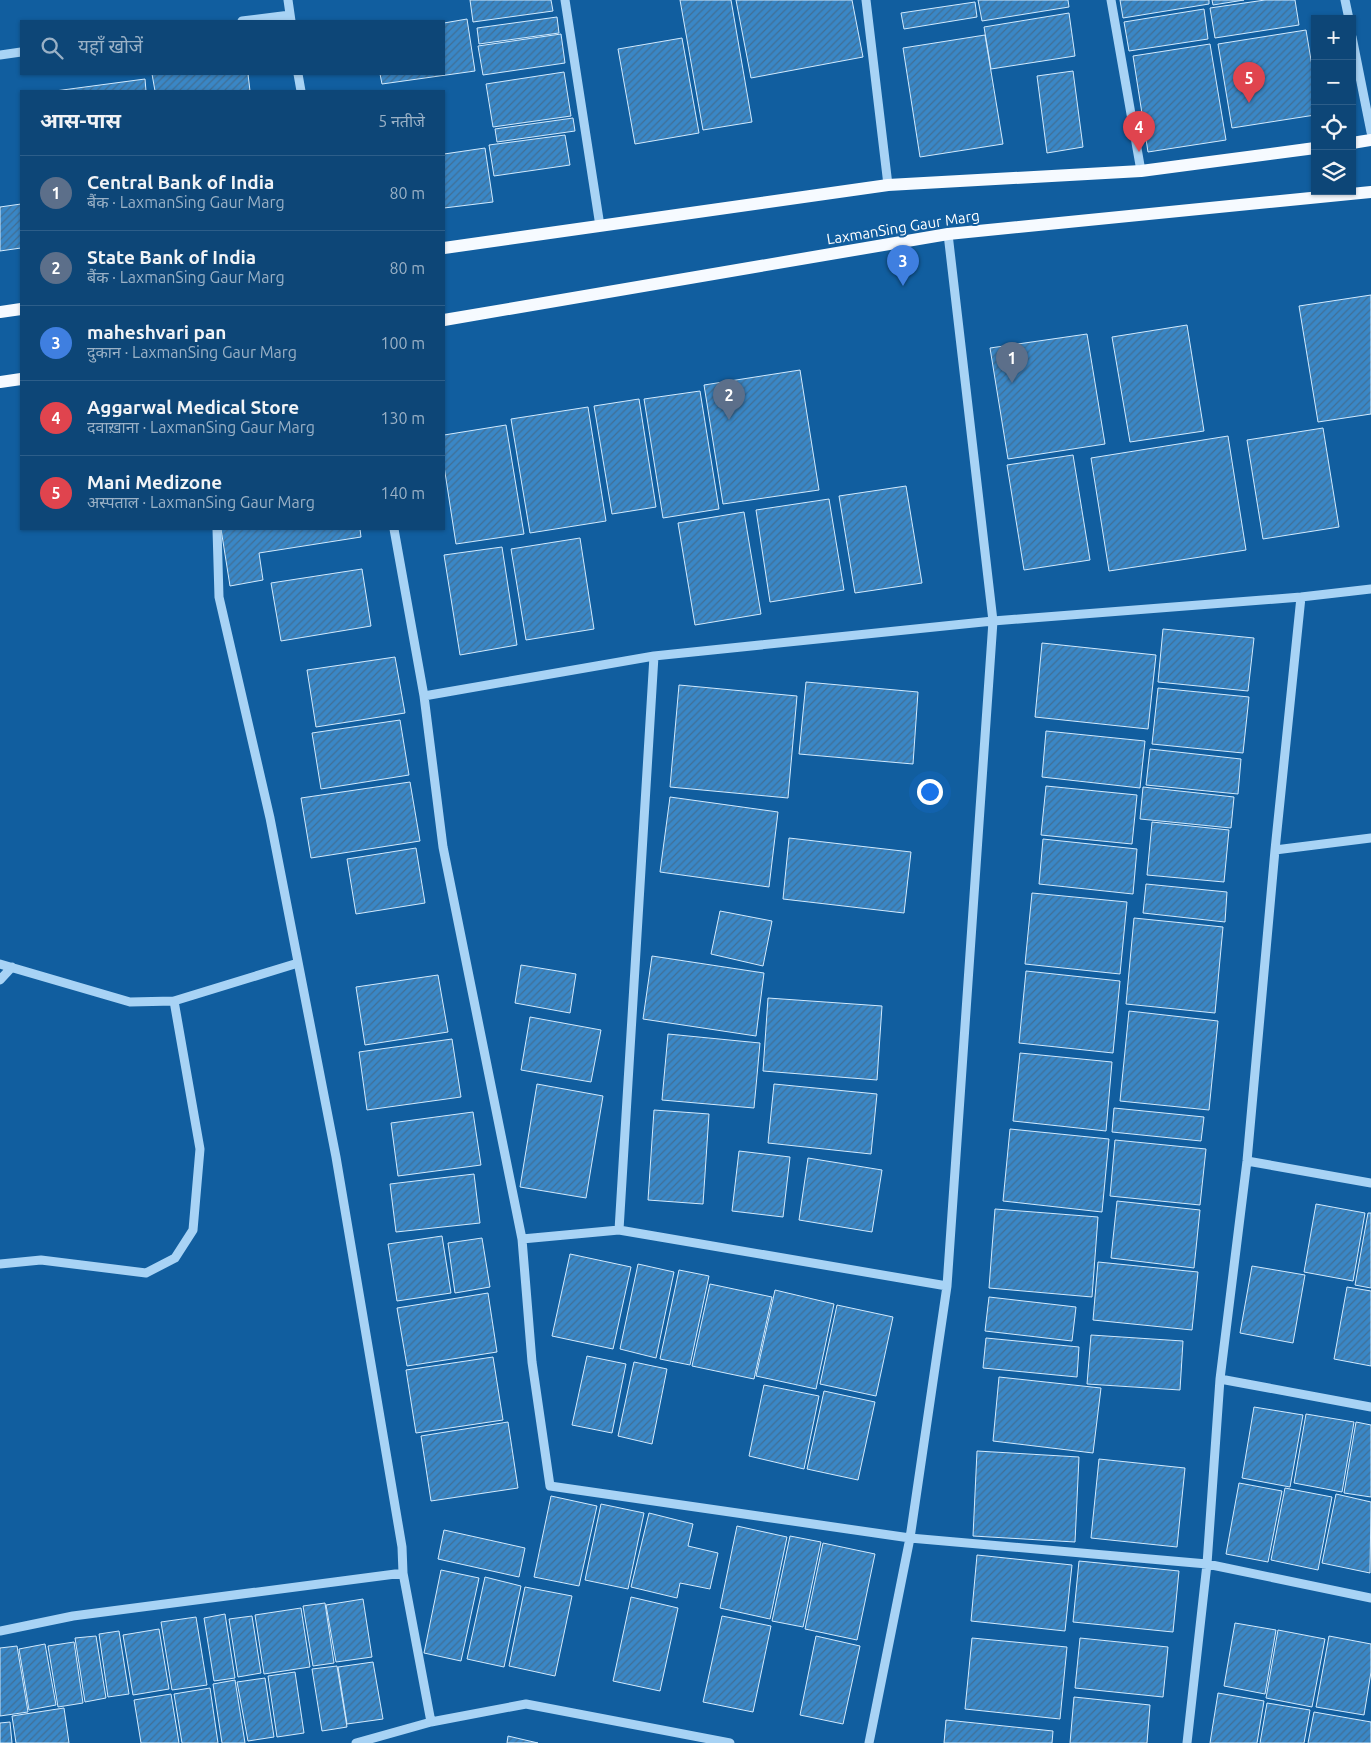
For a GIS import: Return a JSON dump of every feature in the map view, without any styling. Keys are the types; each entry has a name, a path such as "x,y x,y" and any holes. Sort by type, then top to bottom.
{"main road":[{"path":"1356,142 1371,140"},
{"path":"445,248 888,185 1141,171 1311,149"},
{"name":"LaxmanSing Gaur Marg","path":"445,320 948,234 1371,192"},
{"path":"0,312 20,309"},
{"path":"0,382 20,379"}],"street":[{"path":"258,20 290,18 288,0"},
{"path":"565,0 600,226"},
{"path":"866,0 888,185"},
{"path":"1111,0 1141,171"},
{"path":"1345,0 1348,15"},
{"path":"0,55 20,52"},
{"path":"1356,57 1371,132"},
{"path":"298,75 301,90"},
{"path":"869,1743 910,1538 947,1286 993,622 948,234"},
{"path":"217,530 219,597 270,818 336,1157 402,1547 403,1573 431,1722"},
{"path":"394,530 424,696 443,847 522,1239 532,1362 550,1486 910,1538 1207,1564 1371,1598"},
{"path":"424,696 654,656 993,622 1301,597 1371,589"},
{"path":"1187,1743 1207,1564 1220,1379 1248,1161 1275,850 1301,597"},
{"path":"619,1230 654,656"},
{"path":"1275,850 1371,838"},
{"path":"0,964 130,1002 174,1001 298,963"},
{"path":"0,980 12,967"},
{"path":"0,1264 41,1260 146,1273 175,1258 193,1230 200,1149 174,1001"},
{"path":"1248,1161 1371,1183"},
{"path":"522,1239 619,1230 947,1286"},
{"path":"1220,1379 1371,1407"},
{"path":"0,1631 73,1616 403,1573"},
{"path":"356,1743 431,1722 526,1704 730,1743"}],"building":[{"path":"470,0 551,0 553,11 473,22"},
{"path":"680,0 731,0 752,122 703,130"},
{"path":"736,0 852,0 863,57 751,78"},
{"path":"978,0 1068,0 1069,7 982,21"},
{"path":"1120,0 1209,0 1209,4 1123,18"},
{"path":"1212,0 1244,0 1213,5"},
{"path":"1265,0 1295,0 1299,25 1215,38 1210,8"},
{"path":"975,2 977,17 904,29 901,13"},
{"path":"1204,9 1208,39 1129,51 1124,22"},
{"path":"1069,13 1075,56 991,69 984,27"},
{"path":"557,17 559,33 479,44 477,28"},
{"path":"467,19 475,71 382,84 380,75 445,75 445,23"},
{"path":"1306,30 1311,60 1311,116 1232,128 1218,44"},
{"path":"561,34 565,63 483,75 478,46"},
{"path":"985,35 1003,144 920,157 903,48"},
{"path":"682,38 699,133 635,144 618,49"},
{"path":"1210,44 1226,140 1148,152 1133,56"},
{"path":"1073,71 1083,147 1047,153 1037,76"},
{"path":"564,72 571,116 493,127 486,84"},
{"path":"152,75 248,75 250,90 155,90"},
{"path":"145,79 146,90 62,90"},
{"path":"573,118 575,131 497,142 495,129"},
{"path":"565,135 570,165 494,176 489,145"},
{"path":"485,148 493,202 445,208 445,154"},
{"path":"20,204 20,248 0,251 0,207"},
{"path":"1371,295 1371,414 1318,422 1299,306"},
{"path":"1187,325 1204,431 1130,442 1112,337"},
{"path":"1087,334 1105,444 1008,459 990,348"},
{"path":"800,370 819,490 723,504 704,385"},
{"path":"700,391 719,509 663,518 644,399"},
{"path":"639,399 656,507 612,514 594,406"},
{"path":"588,407 606,521 530,533 511,419"},
{"path":"506,425 524,534 456,544 445,472 445,435"},
{"path":"1323,428 1339,527 1263,539 1247,440"},
{"path":"1228,436 1246,550 1109,571 1091,458"},
{"path":"1073,455 1090,560 1024,570 1007,465"},
{"path":"906,486 922,583 855,593 839,496"},
{"path":"829,499 844,590 770,602 756,510"},
{"path":"744,512 761,614 695,625 678,523"},
{"path":"221,530 360,530 361,537 259,553 263,580 230,586"},
{"path":"580,538 594,629 526,640 511,549"},
{"path":"502,547 517,645 460,655 444,555"},
{"path":"362,569 371,626 281,641 271,583"},
{"path":"1163,629 1254,638 1248,691 1158,682"},
{"path":"1042,643 1156,655 1148,729 1035,717"},
{"path":"395,657 405,713 316,727 307,670"},
{"path":"806,682 918,692 913,764 799,754"},
{"path":"679,685 797,696 788,798 670,787"},
{"path":"1158,688 1249,697 1243,753 1152,744"},
{"path":"400,720 409,775 321,789 312,733"},
{"path":"1046,731 1145,741 1140,788 1042,777"},
{"path":"1150,749 1241,759 1238,794 1146,785"},
{"path":"410,782 420,841 311,858 301,798"},
{"path":"1046,786 1137,795 1132,844 1041,835"},
{"path":"1143,787 1234,797 1231,828 1140,819"},
{"path":"670,797 778,812 769,887 660,872"},
{"path":"1152,822 1229,830 1224,882 1147,875"},
{"path":"789,838 911,852 904,913 783,899"},
{"path":"1043,839 1137,849 1133,894 1039,884"},
{"path":"416,848 425,903 356,914 347,859"},
{"path":"1146,884 1227,892 1225,922 1143,913"},
{"path":"1032,893 1127,902 1120,974 1025,964"},
{"path":"720,911 772,921 763,966 711,954"},
{"path":"1134,918 1223,927 1215,1013 1126,1004"},
{"path":"652,956 764,973 756,1036 643,1019"},
{"path":"521,965 576,974 570,1013 515,1003"},
{"path":"1026,971 1120,981 1113,1053 1019,1043"},
{"path":"438,975 448,1032 365,1045 356,987"},
{"path":"768,998 882,1006 877,1080 763,1071"},
{"path":"1129,1011 1218,1021 1209,1110 1120,1101"},
{"path":"530,1017 601,1030 591,1082 521,1070"},
{"path":"668,1034 760,1043 754,1108 662,1100"},
{"path":"452,1039 461,1097 367,1110 359,1052"},
{"path":"1020,1053 1112,1062 1106,1131 1013,1121"},
{"path":"537,1084 603,1096 586,1198 520,1187"},
{"path":"774,1084 877,1094 871,1154 768,1143"},
{"path":"1114,1108 1204,1117 1201,1141 1112,1132"},
{"path":"654,1110 709,1114 703,1204 648,1200"},
{"path":"473,1112 481,1165 398,1176 391,1123"},
{"path":"1010,1129 1109,1139 1102,1212 1003,1201"},
{"path":"1115,1140 1206,1149 1200,1205 1110,1196"},
{"path":"739,1151 790,1157 783,1217 732,1211"},
{"path":"808,1158 882,1170 872,1232 799,1220"},
{"path":"474,1174 480,1223 396,1232 390,1184"},
{"path":"1117,1201 1200,1210 1194,1268 1111,1258"},
{"path":"1316,1204 1365,1213 1353,1281 1304,1272"},
{"path":"995,1209 1098,1217 1092,1297 989,1288"},
{"path":"1368,1213 1371,1213 1371,1288 1355,1285"},
{"path":"442,1236 451,1293 397,1301 388,1244"},
{"path":"482,1238 490,1287 455,1293 448,1243"},
{"path":"570,1254 631,1267 613,1349 552,1336"},
{"path":"1098,1262 1198,1272 1192,1330 1093,1320"},
{"path":"638,1264 674,1272 656,1358 620,1349"},
{"path":"1252,1266 1305,1275 1293,1343 1240,1333"},
{"path":"679,1270 709,1276 690,1365 660,1359"},
{"path":"710,1284 772,1297 754,1379 692,1366"},
{"path":"1347,1287 1371,1291 1371,1366 1334,1359"},
{"path":"775,1290 834,1304 816,1389 756,1376"},
{"path":"488,1293 497,1352 407,1366 397,1308"},
{"path":"989,1297 1076,1307 1072,1341 985,1331"},
{"path":"837,1305 893,1317 876,1396 820,1384"},
{"path":"1091,1335 1183,1341 1180,1390 1087,1384"},
{"path":"986,1338 1079,1347 1077,1377 983,1368"},
{"path":"587,1356 626,1364 612,1433 572,1425"},
{"path":"493,1357 503,1420 416,1433 406,1370"},
{"path":"634,1362 667,1369 652,1444 618,1436"},
{"path":"999,1377 1101,1388 1093,1453 993,1441"},
{"path":"764,1385 819,1396 804,1469 749,1456"},
{"path":"824,1391 875,1402 858,1480 807,1469"},
{"path":"1254,1407 1303,1415 1290,1487 1242,1478"},
{"path":"1306,1414 1354,1422 1342,1492 1294,1483"},
{"path":"508,1422 518,1488 431,1501 421,1436"},
{"path":"1356,1422 1371,1425 1371,1497 1344,1493"},
{"path":"977,1451 1079,1457 1075,1542 973,1536"},
{"path":"1099,1459 1185,1468 1177,1547 1091,1538"},
{"path":"1239,1483 1282,1491 1268,1562 1226,1554"},
{"path":"1285,1488 1332,1497 1318,1570 1271,1560"},
{"path":"1336,1494 1371,1502 1370,1573 1322,1563"},
{"path":"551,1496 597,1506 579,1586 534,1577"},
{"path":"601,1504 644,1513 628,1589 585,1580"},
{"path":"649,1513 693,1524 688,1546 718,1553 710,1589 680,1583 677,1598 631,1587"},
{"path":"737,1526 787,1537 770,1619 720,1608"},
{"path":"444,1530 525,1548 519,1577 438,1559"},
{"path":"790,1536 821,1542 803,1627 772,1621"},
{"path":"823,1543 875,1554 857,1640 805,1629"},
{"path":"977,1555 1072,1565 1065,1631 971,1621"},
{"path":"1079,1561 1179,1571 1173,1632 1073,1622"},
{"path":"441,1570 479,1578 461,1661 424,1653"},
{"path":"485,1577 521,1586 504,1667 467,1659"},
{"path":"525,1587 572,1596 555,1676 509,1666"},
{"path":"631,1597 678,1608 660,1691 613,1681"},
{"path":"363,1599 372,1657 336,1662 326,1605"},
{"path":"325,1603 334,1663 313,1666 303,1606"},
{"path":"301,1608 310,1667 264,1674 255,1615"},
{"path":"225,1614 235,1678 214,1681 204,1618"},
{"path":"252,1616 261,1673 238,1677 229,1619"},
{"path":"722,1616 771,1626 753,1712 703,1702"},
{"path":"196,1617 207,1685 172,1690 161,1622"},
{"path":"1235,1623 1276,1630 1265,1694 1224,1686"},
{"path":"159,1629 169,1689 133,1695 123,1635"},
{"path":"1278,1630 1325,1639 1312,1707 1266,1698"},
{"path":"119,1631 129,1694 108,1697 99,1634"},
{"path":"96,1636 106,1698 85,1702 75,1638"},
{"path":"816,1636 860,1646 843,1724 800,1715"},
{"path":"1329,1636 1371,1644 1371,1672 1364,1715 1316,1707"},
{"path":"972,1638 1067,1647 1060,1719 965,1709"},
{"path":"1080,1638 1168,1647 1163,1697 1075,1688"},
{"path":"74,1642 83,1703 58,1707 48,1646"},
{"path":"45,1644 56,1705 29,1710 19,1649"},
{"path":"17,1646 28,1712 0,1716 0,1648"},
{"path":"373,1662 383,1719 347,1724 338,1667"},
{"path":"337,1666 347,1727 322,1731 312,1669"},
{"path":"295,1672 304,1733 277,1737 268,1676"},
{"path":"265,1678 274,1737 248,1741 237,1682"},
{"path":"235,1680 245,1743 222,1743 213,1684"},
{"path":"210,1688 218,1743 182,1743 174,1694"},
{"path":"1218,1693 1264,1701 1257,1743 1210,1743"},
{"path":"171,1694 179,1743 141,1743 134,1700"},
{"path":"1074,1697 1150,1705 1147,1743 1070,1743"},
{"path":"1267,1703 1310,1710 1304,1743 1260,1743"},
{"path":"64,1708 69,1743 16,1743 12,1716"},
{"path":"1314,1712 1371,1722 1371,1743 1308,1743"},
{"path":"946,1720 1053,1731 1052,1743 944,1743"},
{"path":"10,1722 12,1743 0,1743 0,1723"},
{"path":"508,1736 538,1743 507,1743"}],"place":[{"name":"Mani Medizone","path":"1249,103"},
{"name":"Aggarwal Medical Store","path":"1139,152"},
{"name":"maheshvari pan","path":"903,286"},
{"name":"Central Bank of India","path":"1012,383"},
{"name":"State Bank of India","path":"729,420"}]}
